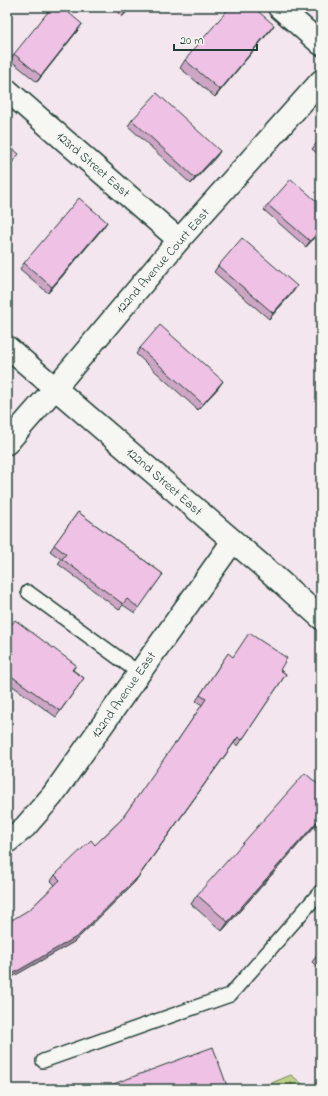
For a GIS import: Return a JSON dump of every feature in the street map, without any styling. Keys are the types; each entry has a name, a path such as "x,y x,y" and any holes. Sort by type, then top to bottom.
{"street":[{"path":"279,7 321,44"},
{"name":"122nd Avenue Court East","path":"7,443 179,240 321,81"},
{"name":"123rd Street East","path":"7,90 179,240"},
{"name":"122nd Street East","path":"7,347 321,618"},
{"name":"122nd Avenue East","path":"7,842 25,827 52,796 233,541"}],"lane":[{"path":"28,592 139,673"},
{"path":"44,1061 230,995 321,891"}],"green space":[{"path":"291,1075 309,1089 257,1089"}],"building":[{"path":"52,7 62,7 82,24 41,76 14,54"},
{"path":"122,7 130,7 127,11"},
{"path":"230,7 253,7 274,25 220,90 185,60"},
{"path":"157,93 220,151 195,178 132,120"},
{"path":"321,137 321,147 316,143"},
{"path":"7,144 19,154 7,169"},
{"path":"291,179 321,205 321,229 310,241 268,205"},
{"path":"79,198 107,222 52,287 24,263"},
{"path":"242,238 297,286 273,313 218,266"},
{"path":"160,325 223,381 203,404 140,348"},
{"path":"78,512 163,574 139,608 127,599 123,604 62,559 66,554 54,545"},
{"path":"15,620 76,665 72,670 84,678 60,711 7,673 7,622 11,625"},
{"path":"249,633 287,658 280,670 286,674 242,740 238,737 138,877 78,936 7,977 7,923 30,909 60,880 55,875 91,840 95,845 121,820 206,699 200,695 228,653 233,657"},
{"path":"305,773 321,787 321,817 228,922 197,895"},
{"path":"321,950 321,957 318,954"},
{"path":"213,1047 227,1086 219,1089 100,1089"}]}
